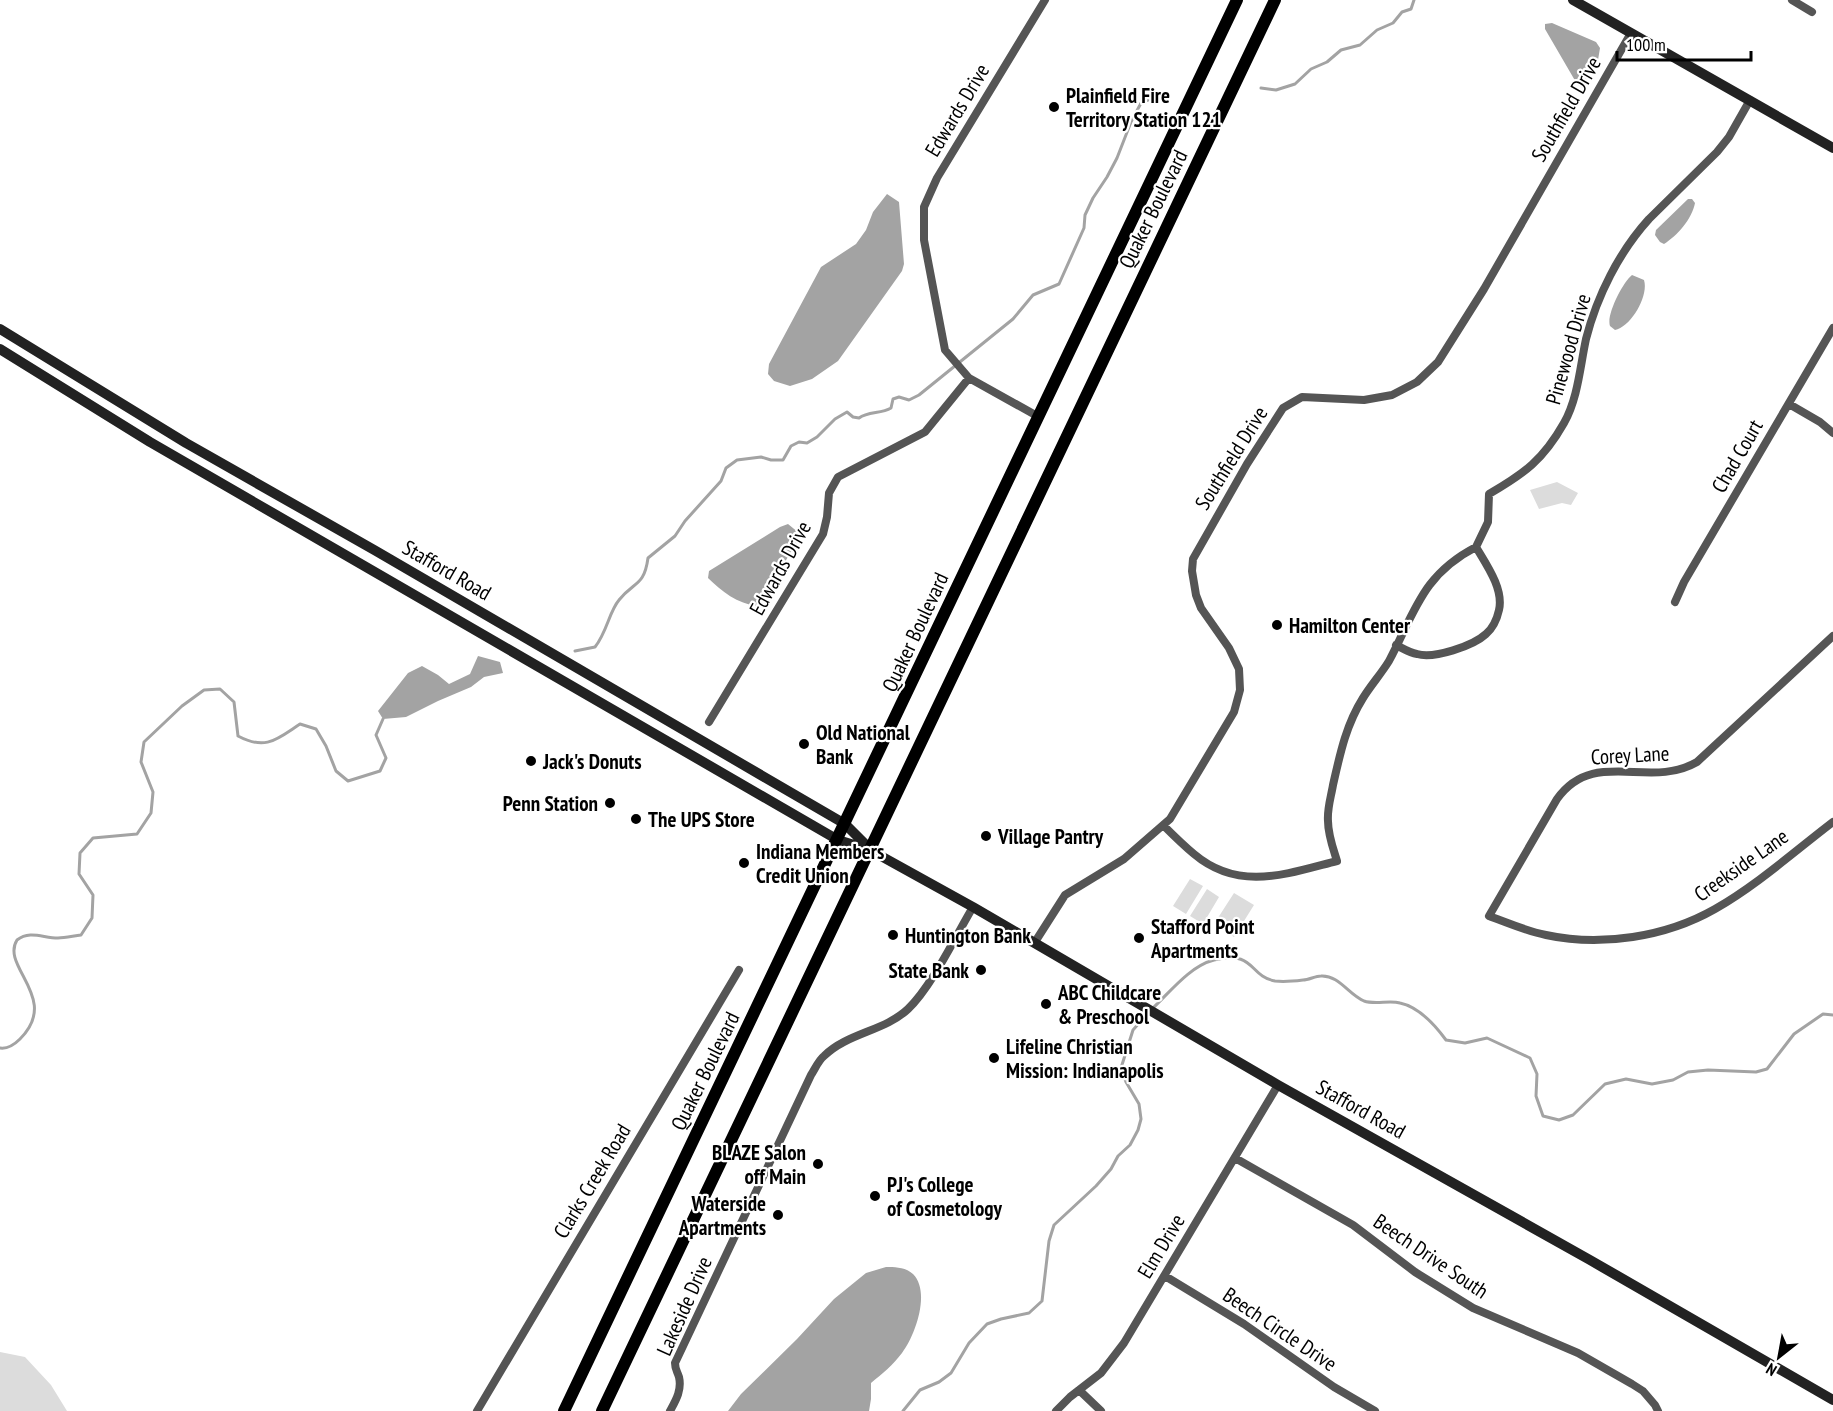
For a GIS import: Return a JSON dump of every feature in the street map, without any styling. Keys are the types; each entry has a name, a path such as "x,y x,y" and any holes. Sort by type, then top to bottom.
{"main road":[{"name":"Quaker Boulevard","path":"564,1411 1238,0"},
{"name":"Quaker Boulevard","path":"602,1411 1275,0"},
{"path":"1573,0 1833,148"},
{"name":"Stafford Road","path":"0,329 186,443 845,824 870,850"},
{"name":"Stafford Road","path":"0,349 150,442 838,840 870,850 1035,942 1278,1085 1590,1260 1833,1400"}],"street":[{"name":"Edwards Drive","path":"1039,417 966,376 945,350 924,240 924,207 937,178 1045,0"},
{"path":"1792,0 1812,12"},
{"name":"Southfield Drive","path":"1035,942 1065,895 1124,859 1163,825 1178,808 1228,724 1239,700 1241,680 1236,661 1201,608 1192,572 1193,558 1245,467 1283,408 1302,397 1364,400 1392,395 1417,382 1438,362 1484,289 1631,33"},
{"name":"Pinewood Drive","path":"1476,546 1488,522 1490,494 1524,474 1552,443 1565,422 1575,394 1597,305 1622,256 1644,225 1717,152 1729,137 1750,100"},
{"name":"Chad Court","path":"1675,602 1684,582 1833,328"},
{"name":"Edwards Drive","path":"709,722 823,534 829,493 838,477 925,432 966,376"},
{"path":"1789,404 1820,422 1833,433"},
{"path":"1163,825 1207,863 1239,876 1269,877 1337,861 1328,820 1341,748 1350,724 1363,699 1380,676 1420,597 1430,582 1439,572 1476,546 1496,586 1500,608 1494,625 1485,635 1439,654 1418,655 1396,645"},
{"name":"Corey Lane","path":"1490,916 1557,799 1571,782 1580,777 1601,772 1667,773 1686,769 1697,762 1833,636"},
{"name":"Creekside Lane","path":"1490,916 1538,933 1586,939 1622,938 1672,927 1701,916 1731,899 1833,822"},
{"name":"Lakeside Drive","path":"670,1411 679,1394 679,1377 675,1370 675,1363 811,1075 819,1062 832,1050 907,1010 921,994 973,908"},
{"name":"Clarks Creek Road","path":"477,1411 739,970"},
{"name":"Elm Drive","path":"1056,1411 1111,1361 1165,1276 1278,1085"},
{"name":"Beech Drive South","path":"1235,1158 1353,1226 1415,1272 1473,1308 1578,1353 1643,1391 1658,1411"},
{"name":"Beech Circle Drive","path":"1165,1276 1244,1324 1334,1388 1376,1411"},
{"path":"1079,1390 1101,1411"}],"shaded area":[{"path":"1552,23 1596,42 1600,48 1598,60 1582,88 1577,84 1545,29 1545,24"},
{"path":"887,194 899,202 904,264 902,271 838,361 812,379 790,386 774,381 768,374 769,364 821,267 856,244 866,230 873,212"},
{"path":"1688,199 1692,199 1695,203 1687,221 1669,241 1664,244 1660,242 1655,235 1656,230"},
{"path":"1632,275 1644,280 1644,294 1633,317 1621,328 1615,330 1610,326 1610,314 1620,291"},
{"path":"1557,482 1578,493 1571,505 1562,503 1539,509 1530,490"},
{"path":"788,524 799,533 800,538 757,606 743,603 730,596 708,578 709,571"},
{"path":"478,656 500,662 503,673 484,677 471,687 406,717 383,719 378,711 408,673 422,666 449,684 470,674"},
{"path":"1190,879 1203,886 1186,914 1173,906"},
{"path":"1207,889 1219,897 1203,924 1190,916"},
{"path":"1234,893 1254,905 1234,937 1214,924"},
{"path":"886,1267 896,1267 913,1274 921,1292 921,1302 916,1325 907,1345 895,1361 871,1383 869,1411 728,1411 741,1394 834,1299 866,1273"},
{"path":"0,1352 25,1357 51,1385 67,1411 0,1411"}],"waterway":[{"path":"1261,88 1276,90 1295,84 1311,69 1327,62 1341,50 1360,45 1377,30 1393,23 1402,12 1411,9 1414,0"},
{"path":"575,651 595,647 616,605 644,574 648,558 675,536 685,521 721,481 726,468 737,460 761,457 783,460 791,446 799,442 807,443 817,437 835,419 847,412 859,418 891,408 893,399 899,397 909,400 919,395 1013,319 1033,295 1059,284 1084,228 1085,215 1117,158 1141,103 1164,93"},
{"path":"0,1048 11,1046 20,1039 31,1024 34,1010 33,997 16,961 14,950 17,940 27,935 58,938 81,935 92,918 93,895 79,874 80,853 93,838 137,834 151,813 153,792 141,762 144,742 182,706 204,690 220,689 234,702 238,736 256,743 278,738 300,724 316,729 336,771 348,781 380,771 386,758 376,735 383,719"},
{"path":"1153,1008 1189,974 1214,960 1237,958 1245,961 1266,978 1275,981 1296,981 1327,976 1364,1001 1396,1002 1414,1008 1432,1023 1446,1040 1465,1043 1487,1038 1530,1058 1537,1074 1536,1096 1543,1116 1559,1120 1573,1115 1605,1084 1626,1079 1652,1084 1673,1080 1688,1072 1708,1070 1756,1072 1767,1069 1794,1034 1823,1014 1833,1015"},
{"path":"903,1411 920,1390 939,1382 951,1373 969,1343 987,1324 1029,1313 1042,1301 1049,1241 1054,1225 1096,1186 1111,1169 1118,1156 1130,1145 1138,1130 1141,1119 1139,1104 1121,1068 1133,1030 1148,1013"}],"place":[{"name":"Plainfield Fire Territory Station 121","path":"1054,107"},
{"name":"Hamilton Center","path":"1277,625"},
{"name":"Old National Bank","path":"804,744"},
{"name":"Jack's Donuts","path":"531,761"},
{"name":"Penn Station","path":"610,803"},
{"name":"The UPS Store","path":"636,819"},
{"name":"Village Pantry","path":"986,836"},
{"name":"Indiana Members Credit Union","path":"744,863"},
{"name":"Huntington Bank","path":"893,935"},
{"name":"Stafford Point Apartments","path":"1139,938"},
{"name":"State Bank","path":"981,970"},
{"name":"ABC Childcare & Preschool","path":"1046,1004"},
{"name":"Lifeline Christian Mission: Indianapolis","path":"994,1058"},
{"name":"BLAZE Salon off Main","path":"818,1164"},
{"name":"PJ's College of Cosmetology","path":"875,1196"},
{"name":"Waterside Apartments","path":"778,1215"}]}
